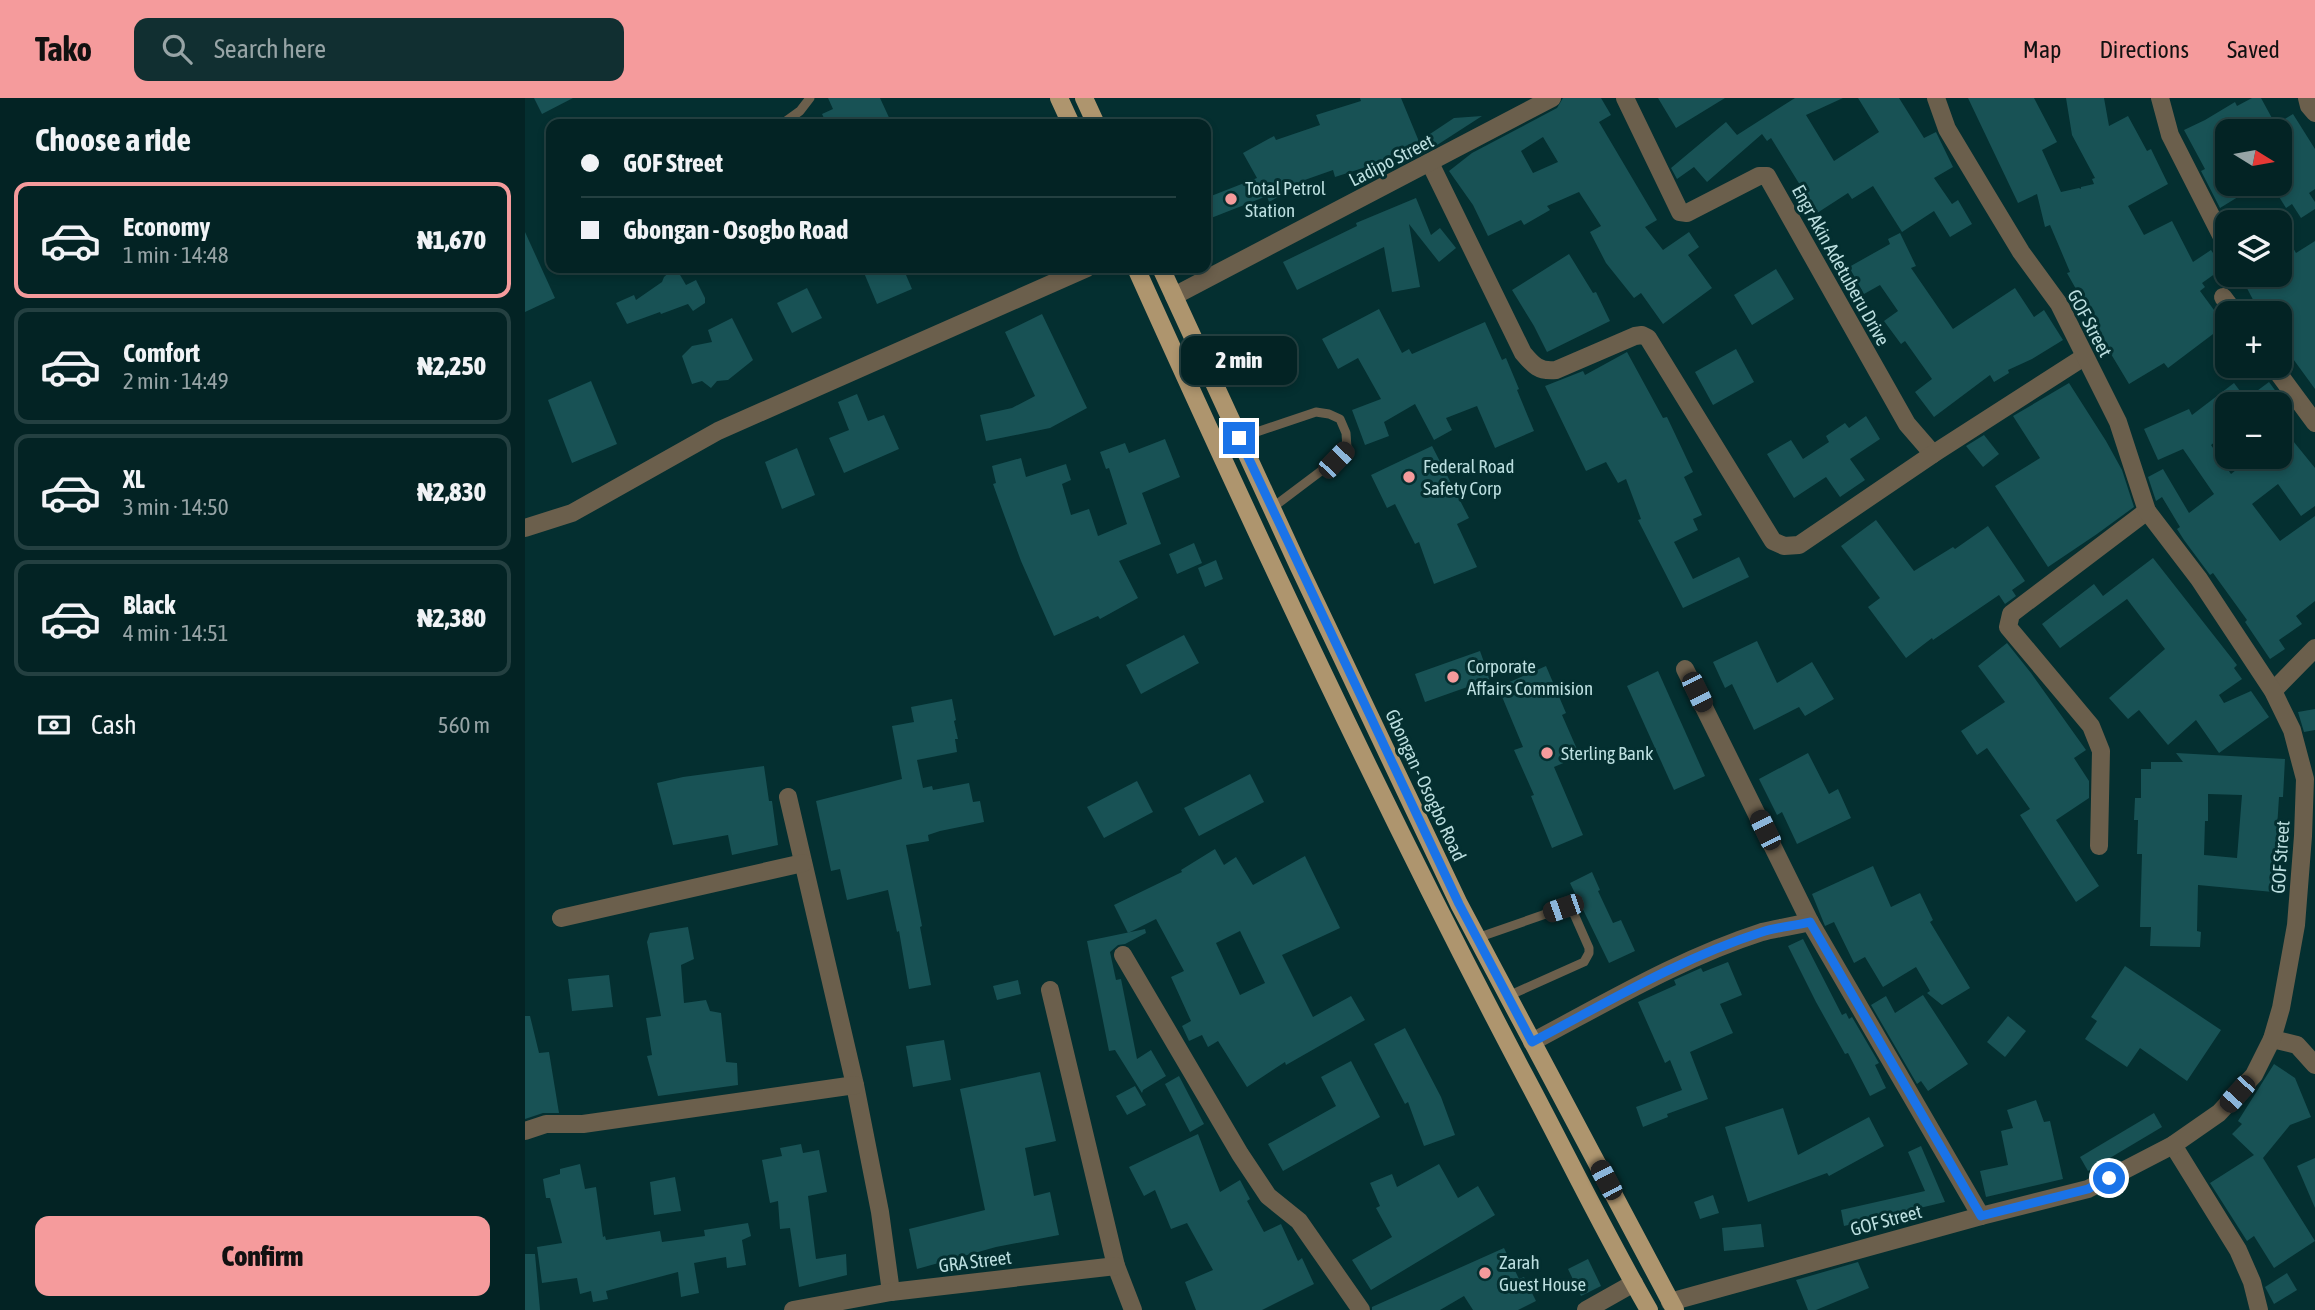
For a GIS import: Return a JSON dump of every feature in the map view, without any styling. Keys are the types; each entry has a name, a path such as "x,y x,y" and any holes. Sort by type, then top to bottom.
{"main road":[{"path":"1059,98 1068,119"},
{"path":"1084,98 1093,119"},
{"path":"1138,273 1335,699 1465,963 1649,1310"},
{"name":"Gbongan - Osogbo Road","path":"1163,273 1477,938 1672,1306"}],"street":[{"name":"Ladipo Street","path":"1174,296 1552,98"},
{"name":"Engr Akin Adetuberu Drive","path":"1625,98 1680,212 1688,213 1759,176 1767,176 1907,424 1933,454"},
{"name":"GOF Street","path":"1672,1306 1981,1216 2088,1189 2173,1145 2219,1113 2254,1075 2272,1039 2281,1008 2296,925 2310,779 2292,730 2273,691 2199,579 2147,511 2118,422 2059,304 2021,252 1947,129 1936,98"},
{"path":"2160,98 2170,135 2215,223"},
{"path":"2307,98 2308,106 2315,113"},
{"path":"1430,163 1523,353 1531,363 1545,372 1556,370 1635,336 1648,338 1773,541 1784,546 1799,545 2084,356"},
{"path":"525,528 572,513 718,431 1076,273"},
{"path":"2283,378 2313,415"},
{"path":"2099,846 2101,751 2097,738 2091,726 2008,627 2008,620 2011,614 2147,511"},
{"path":"2273,691 2315,648"},
{"path":"1685,670 1810,922 1981,1216"},
{"path":"788,797 855,1085 880,1212 891,1292"},
{"path":"561,918 803,863"},
{"path":"1532,1042 1665,972 1717,948 1764,932 1810,922"},
{"path":"1123,955 1240,1154 1268,1196 1299,1221 1361,1310"},
{"path":"1051,990 1116,1266 1133,1310"},
{"path":"2272,1039 2297,1045 2315,1065"},
{"path":"525,1131 546,1124 596,1122 855,1085"},
{"path":"2173,1145 2238,1250 2252,1282 2259,1310"},
{"name":"GRA Street","path":"793,1310 891,1292 1116,1266"},
{"path":"1586,1310 1634,1283"}],"lane":[{"path":"789,119 800,111 810,98"},
{"path":"1239,438 1316,412 1340,419 1346,433 1347,448 1336,460 1272,508"},
{"path":"1477,938 1563,908 1574,914 1589,948 1584,962 1508,996"}],"building":[{"path":"534,98 573,98 542,114"},
{"path":"828,98 880,98 890,119 824,119 822,114 833,109"},
{"path":"1360,98 1401,98 1420,144 1335,177 1333,170 1299,182 1300,184 1269,202 1267,196 1211,218 1211,196 1257,178 1243,153 1274,136 1276,140 1320,125 1316,115 1361,101"},
{"path":"1563,98 1601,98 1611,115 1599,122 1657,220 1645,227 1663,250 1689,232 1699,247 1688,255 1712,288 1663,324 1641,293 1634,298 1606,263 1590,232 1601,226 1579,192 1547,206 1550,210 1524,225 1521,220 1488,236 1473,205 1449,171 1472,153 1557,108","holes":["1543,137 1558,162 1533,173 1521,151"]},
{"path":"1658,98 1725,98 1676,128"},
{"path":"1795,98 1843,98 1806,115 1834,161 1879,132 1858,98 1899,98 1924,138 1936,132 1953,167 1934,178 1952,204 1958,200 1972,224 1950,237 1934,211 1902,232 1873,186 1852,199 1848,193 1814,215 1797,187 1800,185 1771,138 1767,141 1762,134 1707,182 1694,167 1677,179 1671,168 1726,122 1737,135"},
{"path":"1968,98 2034,98 2057,142 2042,150 2061,192 2094,184 2092,179 2095,178 2072,135 2066,98 2104,98 2109,126 2128,116 2147,151 2151,149 2168,184 2128,206 2144,235 2172,221 2193,262 2211,250 2215,256 2215,274 2202,283 2205,287 2200,291 2215,311 2215,333 2168,368 2164,363 2129,384 2067,273 2070,272 2050,225 2045,227 2037,194 2018,203"},
{"path":"2252,98 2261,98 2272,119 2215,119 2215,196 2240,196 2220,208 2201,171 2205,169 2184,130 2235,102 2237,106"},
{"path":"2293,114 2315,149 2315,189 2309,193 2315,202 2315,209 2301,218 2292,204 2286,208 2278,196 2293,196 2293,119 2285,119"},
{"path":"1482,116 1434,147 1427,136 1454,118"},
{"path":"1416,198 1431,235 1440,228 1456,248 1439,262 1409,224 1420,287 1392,292 1384,247 1297,290 1283,262 1357,226 1356,223"},
{"path":"525,232 555,298 525,312"},
{"path":"1900,233 1916,266 1911,268 1953,329 2015,288 2034,317 2044,310 2063,340 2008,370 2009,373 1994,382 1990,375 1934,417 1915,392 1932,379 1905,341 1901,344 1884,321 1898,311 1880,285 1864,294 1849,267 1890,244 1888,239"},
{"path":"2315,241 2315,389 2292,357 2292,301 2254,301 2246,287 2292,287 2292,246 2296,253"},
{"path":"1569,254 1593,293 1596,292 1610,321 1547,352 1512,290"},
{"path":"1776,269 1794,299 1752,325 1734,295"},
{"path":"668,273 679,273 686,285 696,280 705,303 693,311 688,304 627,324 616,303 634,295 636,300 662,282"},
{"path":"864,273 905,273 912,289 877,304"},
{"path":"807,288 822,318 792,333 777,303"},
{"path":"1379,309 1402,353 1409,349 1412,354 1485,322 1502,360 1506,358 1534,431 1495,448 1477,406 1446,418 1452,430 1434,440 1415,404 1384,422 1389,436 1365,445 1352,410 1381,399 1358,358 1338,369 1322,339"},
{"path":"1042,314 1087,408 1050,428 986,441 980,415 1012,408 1035,396 1005,332"},
{"path":"732,318 753,360 728,380 717,381 711,388 702,381 692,384 682,356 692,346 712,342 708,330"},
{"path":"1736,349 1754,382 1713,405 1695,372"},
{"path":"1627,352 1663,418 1667,417 1693,472 1684,477 1702,515 1693,519 1698,530 1674,542 1693,579 1739,557 1749,577 1683,608 1638,520 1641,519 1626,479 1618,483 1606,462 1586,471 1545,386 1583,371 1585,375"},
{"path":"591,381 617,444 572,463 548,400"},
{"path":"2269,382 2276,392 2255,392"},
{"path":"2069,383 2122,470 2134,507 2048,567 1995,486 2040,458 2013,416"},
{"path":"2234,383 2241,392 2222,392"},
{"path":"857,394 868,421 884,415 899,449 844,473 829,438 849,430 838,402"},
{"path":"2215,397 2215,442 2211,445 2215,451 2215,469 2228,469 2231,474 2237,469 2292,469 2292,440 2315,468 2315,506 2301,516 2278,484 2252,504 2280,541 2315,516 2315,601 2296,616 2302,624 2279,640 2285,649 2270,659 2245,622 2247,620 2213,573 2210,575 2184,540 2177,529 2180,527 2162,497 2156,501 2148,477 2163,469 2189,513 2214,494 2183,449 2158,460 2144,429 2189,409 2192,415"},
{"path":"1866,416 1880,439 1850,459 1865,480 1840,497 1826,477 1794,498 1767,454 1791,440 1803,459 1829,442 1826,436 1845,423 1849,428"},
{"path":"1984,435 1999,454 1983,467 1966,446"},
{"path":"1165,439 1180,477 1142,493 1161,544 1119,561 1138,598 1100,619 1098,616 1054,636 1003,512 993,484 996,483 992,466 1021,458 1026,477 1066,464 1071,480 1062,484 1071,515 1089,509 1098,536 1127,524 1109,468 1106,469 1100,452 1125,443 1129,453"},
{"path":"1432,446 1469,518 1457,524 1477,567 1434,584 1419,542 1415,544 1395,504 1387,508 1371,475"},
{"path":"797,448 815,495 782,509 765,462"},
{"path":"1876,520 1914,571 1953,547 1955,549 1988,526 2025,581 2012,590 2016,596 2005,604 1999,595 1906,658 1868,607 1880,598 1841,546"},
{"path":"1194,543 1202,563 1177,574 1169,554"},
{"path":"2153,558 2237,665 2234,668 2242,679 2219,695 2224,703 2251,691 2269,717 2219,753 2196,720 2168,745 2139,710 2128,719 2109,698 2165,649 2127,599 2060,648 2042,624 2094,584 2103,596"},
{"path":"1216,560 1223,579 1205,587 1198,568"},
{"path":"1184,635 1199,663 1141,694 1126,665"},
{"path":"1757,641 1777,683 1812,662 1834,699 1805,716 1799,707 1754,730 1732,684 1725,688 1713,662"},
{"path":"2007,643 2086,750 2074,758 2089,781 2089,798 2056,820 2099,886 2076,902 2020,815 2030,809 1987,748 1977,755 1961,731 2005,702 1978,666"},
{"name":"Corporate Affairs Commision","path":"1480,651 1490,679 1425,702 1415,674"},
{"path":"1546,666 1566,713 1562,715 1580,756 1554,767 1583,835 1552,848 1531,796 1534,795 1514,750 1523,747 1498,687"},
{"path":"1658,671 1705,776 1674,790 1627,686"},
{"path":"952,699 958,739 955,739 957,752 917,760 923,788 932,786 933,790 969,783 973,802 980,801 984,822 940,831 928,835 929,841 906,845 931,985 909,989 899,931 897,932 888,890 847,900 840,869 831,871 816,801 902,779 892,726 914,722 911,707"},
{"path":"2315,709 2315,730 2304,732 2298,712"},
{"path":"1808,753 1829,794 1838,789 1851,818 1797,844 1782,812 1777,815 1759,779"},
{"path":"2176,753 2285,759 2283,797 2279,797 2273,892 2198,885 2197,931 2201,932 2200,947 2150,946 2151,927 2140,927 2142,854 2137,854 2138,820 2134,820 2135,798 2141,798 2141,769 2151,769 2151,762 2183,762","holes":["2208,794 2242,795 2237,858 2204,855"]},
{"path":"764,766 778,845 732,855 728,835 673,845 657,783"},
{"path":"1250,774 1264,802 1199,836 1184,808"},
{"path":"1137,781 1153,812 1104,838 1087,807"},
{"path":"1215,849 1224,865 1236,857 1253,885 1305,856 1340,928 1282,955 1313,1017 1351,996 1365,1020 1286,1065 1285,1062 1247,1087 1218,1041 1208,1047 1202,1035 1189,1041 1182,1026 1191,1021 1171,977 1184,971 1156,919 1128,933 1114,905 1182,872 1181,870","holes":["1240,931 1265,983 1240,995 1216,943"]},
{"path":"1873,866 1891,907 1920,893 1933,920 1930,922 1970,988 1942,1005 1927,993 1930,991 1916,967 1883,987 1865,957 1854,963 1834,922 1825,926 1812,894"},
{"path":"1592,872 1613,923 1621,920 1635,951 1609,963 1570,883"},
{"path":"688,927 694,959 681,965 684,1003 706,1000 710,1011 721,1013 726,1062 737,1063 738,1085 658,1096 647,1056 652,1055 646,1018 661,1016 647,942 650,933"},
{"path":"1145,929 1146,933 1118,945 1110,952 1116,980 1121,979 1137,1059 1151,1050 1166,1076 1142,1093 1115,1050 1109,1051 1087,941"},
{"path":"1803,939 1842,1015 1846,1013 1849,1019 1852,1017 1879,1063 1875,1065 1886,1088 1870,1096 1848,1053 1845,1054 1816,1002 1788,946"},
{"path":"1728,962 1742,995 1720,1004 1733,1033 1690,1052 1708,1099 1667,1114 1668,1117 1643,1127 1636,1107 1682,1090 1670,1060 1665,1063 1638,1002 1676,985 1674,980 1701,968 1703,972"},
{"path":"2125,966 2221,1030 2187,1081 2140,1048 2127,1067 2085,1039 2097,1021 2091,1017"},
{"path":"609,975 613,1007 572,1011 568,979"},
{"path":"1018,980 1021,994 997,1000 993,986"},
{"path":"1923,995 1968,1064 1928,1091 1921,1081 1917,1084 1871,1005 1886,996 1895,1013"},
{"path":"525,1016 530,1016 539,1053 549,1052 559,1113 543,1113 525,1119"},
{"path":"2008,1016 2026,1031 2005,1057 1987,1042"},
{"path":"1405,1028 1441,1097 1455,1135 1424,1146 1408,1102 1405,1104 1374,1044"},
{"path":"944,1040 951,1080 913,1087 906,1046"},
{"path":"1351,1061 1380,1117 1283,1171 1268,1144 1336,1106 1321,1077"},
{"path":"2274,1064 2295,1078 2311,1117 2290,1125 2263,1158 2315,1241 2274,1268 2254,1236 2247,1241 2210,1183 2254,1155 2232,1134 2242,1124 2238,1121"},
{"path":"1040,1072 1056,1141 1025,1148 1034,1196 1050,1192 1059,1235 996,1247 917,1269 909,1229 985,1210 960,1089"},
{"path":"1179,1076 1204,1124 1190,1132 1165,1084"},
{"path":"1135,1086 1146,1105 1127,1115 1116,1096"},
{"path":"2036,1100 2044,1122 2050,1121 2063,1179 1986,1197 1980,1171 2008,1165 2001,1131 2013,1128 2007,1110"},
{"path":"1783,1108 1798,1155 1869,1117 1884,1146 1829,1176 1827,1173 1748,1202 1725,1127"},
{"path":"2154,1113 2162,1127 2088,1171 2080,1157"},
{"path":"1198,1134 1220,1192 1240,1180 1250,1199 1247,1201 1264,1232 1281,1224 1298,1261 1302,1258 1314,1284 1262,1310 1196,1310 1185,1282 1213,1270 1187,1223 1171,1229 1155,1190 1144,1196 1129,1167"},
{"path":"801,1144 803,1153 819,1150 827,1192 808,1196 816,1259 846,1254 847,1275 799,1287 790,1228 780,1229 778,1201 770,1203 762,1160 782,1156 780,1148"},
{"path":"1921,1146 1945,1202 1844,1226 1841,1210 1925,1191 1908,1152"},
{"path":"2315,1158 2315,1208 2297,1166"},
{"path":"580,1164 585,1189 596,1187 603,1237 605,1236 606,1240 660,1231 662,1242 705,1236 704,1230 748,1223 751,1236 742,1240 746,1265 727,1268 726,1257 694,1263 699,1293 681,1297 678,1272 606,1291 608,1299 593,1302 591,1291 580,1294 577,1278 542,1283 537,1247 562,1243 550,1198 546,1198 543,1179 560,1174 560,1169"},
{"path":"1439,1164 1458,1198 1478,1186 1495,1215 1371,1290 1352,1260 1392,1237 1376,1208 1380,1206 1370,1183 1392,1174 1397,1187"},
{"path":"675,1177 681,1211 654,1215 650,1182"},
{"path":"1713,1195 1719,1213 1700,1219 1694,1202"},
{"path":"1761,1224 1764,1247 1724,1251 1722,1228"},
{"path":"1504,1248 1519,1279 1524,1277 1536,1301 1518,1310 1473,1310 1464,1296 1440,1310 1372,1310 1372,1307"},
{"path":"525,1254 535,1254 540,1310 525,1310"},
{"path":"1588,1259 1601,1286 1581,1296 1568,1269"},
{"path":"1858,1262 1869,1288 1816,1310 1808,1310 1796,1280"},
{"path":"2287,1273 2297,1290 2274,1304 2265,1287"}],"place":[{"name":"Total Petrol Station","path":"1231,199"},
{"name":"Federal Road Safety Corp","path":"1409,477"},
{"name":"Corporate Affairs Commision","path":"1453,677"},
{"name":"Sterling Bank","path":"1547,753"},
{"name":"Zarah Guest House","path":"1485,1273"}],"route":[{"path":"1239,438 1459,904 1532,1042 1665,972 1717,948 1764,932 1810,922 1981,1216 2088,1189 2109,1178"}]}
